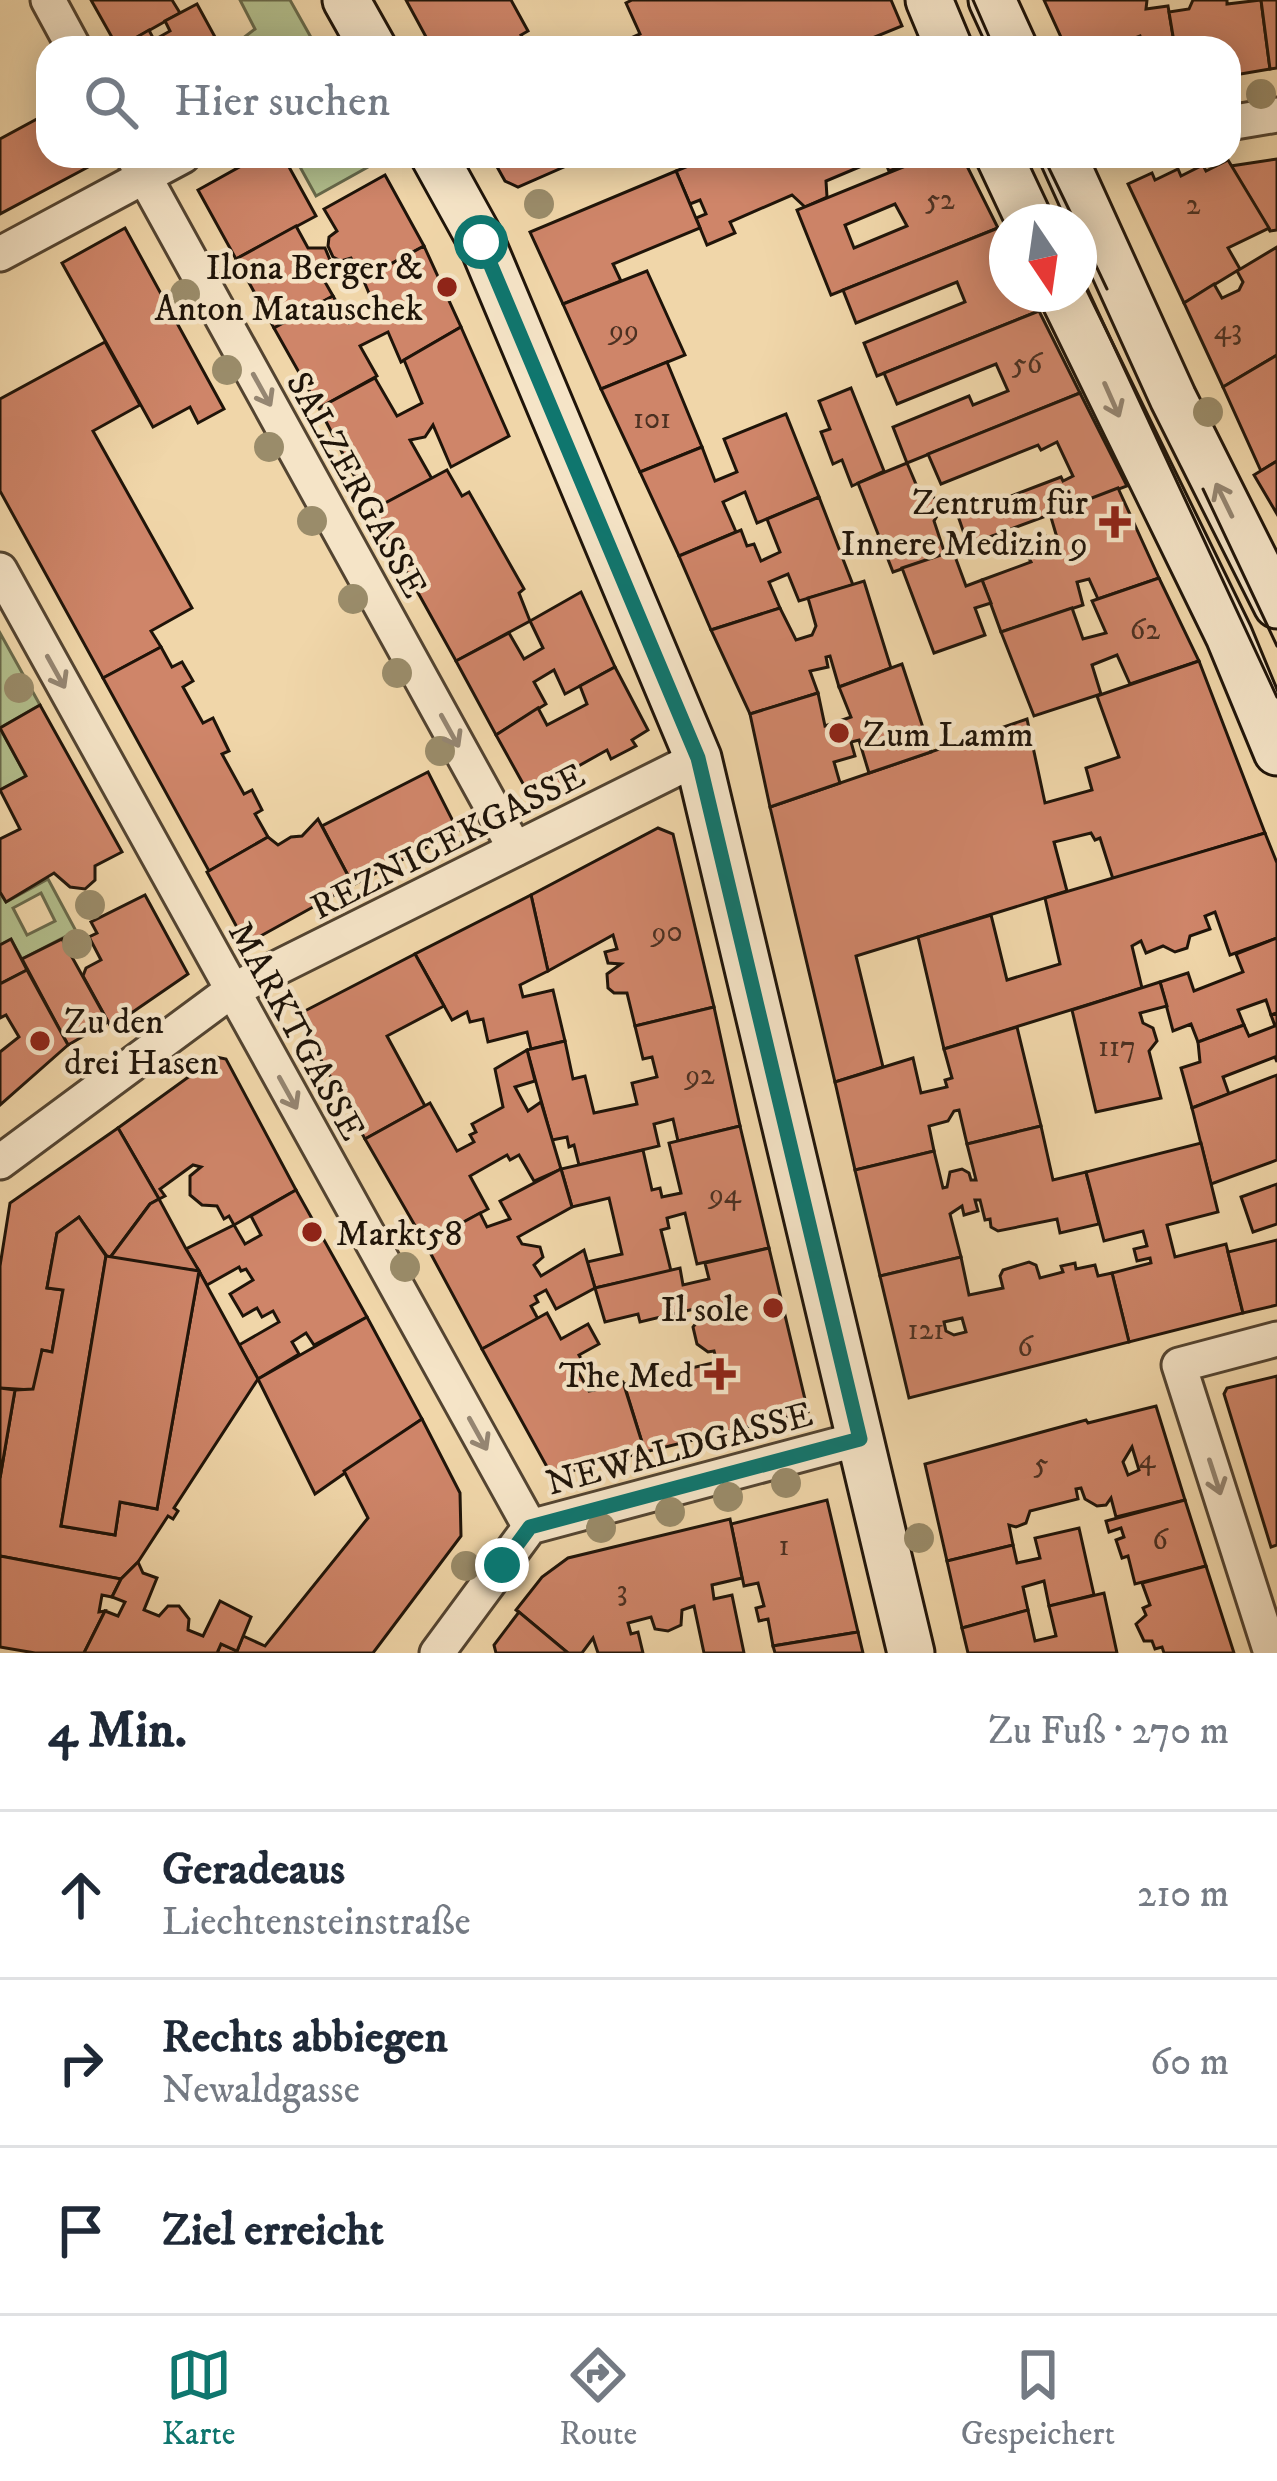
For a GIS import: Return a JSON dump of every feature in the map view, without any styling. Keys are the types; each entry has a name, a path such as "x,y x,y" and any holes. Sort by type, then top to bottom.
{"street":[{"path":"47,0 67,36"},
{"path":"346,0 366,36"},
{"path":"929,0 945,36"},
{"path":"992,0 1008,36"},
{"path":"1241,121 1277,116"},
{"path":"0,254 136,168"},
{"name":"SALZERGASSE","path":"140,168 515,849"},
{"path":"441,168 481,242 698,758 910,1653"},
{"path":"1006,168 1022,204"},
{"path":"1068,168 1173,398 1277,604"},
{"path":"1071,312 1229,636 1277,752"},
{"name":"MARKTGASSE","path":"0,570 530,1527"},
{"path":"1229,636 1277,618"},
{"name":"REZNICEKGASSE","path":"0,1162 231,991 698,758"},
{"path":"1271,1653 1179,1365 1277,1339"},
{"name":"NEWALDGASSE","path":"437,1653 530,1527 860,1439"}],"green space":[{"path":"240,0 290,0 310,36 246,36 255,29"},
{"path":"301,168 366,168 316,196"},
{"path":"0,633 40,705 0,728"},
{"path":"0,728 26,776 0,790"},
{"path":"48,879 76,931 22,959 11,940 0,945 0,892 6,902","holes":["41,893 55,921 27,935 13,908"]}],"building":[{"path":"91,0 172,0 180,13 139,36 111,36"},
{"path":"406,0 511,0 528,31 522,36 426,36"},
{"path":"891,0 902,26 877,36 635,36 640,34 626,3"},
{"path":"1044,0 1147,0 1146,9 1168,6 1173,36 1140,36 1060,36"},
{"path":"1193,0 1227,0 1227,4 1261,0 1270,69 1241,74 1241,36 1173,36 1169,12 1189,9"},
{"path":"1261,0 1277,0 1277,68 1270,69"},
{"path":"197,4 214,36 161,36 170,31 165,21"},
{"path":"36,120 36,168 86,168 0,214 0,139"},
{"path":"1277,159 1277,230 1270,231 1232,168"},
{"path":"237,168 290,168 316,216 236,259 198,190"},
{"path":"498,168 562,168 518,187 505,181"},
{"path":"857,168 826,181 827,197 805,207 792,195 730,222 735,233 707,245 696,218 706,214 700,200 690,204 676,171"},
{"path":"900,168 968,168 989,210 989,232 831,295 797,210","holes":["895,204 907,226 854,248 845,225"]},
{"path":"1197,168 1233,168 1269,228 1228,248 1240,269 1184,303 1128,184 1152,173 1155,180 1178,169 1181,176"},
{"path":"676,171 700,228 613,264 621,281 563,304 530,232"},
{"path":"385,175 424,246 363,279 351,258 333,257 329,237 337,231 324,209"},
{"path":"296,226 308,248 325,248 329,269 321,275 333,296 274,328 236,259"},
{"path":"125,228 224,409 198,423 190,407 153,427 62,263"},
{"path":"989,232 989,312 1037,312 877,376 864,343 965,302 957,282 856,323 843,290"},
{"path":"424,246 461,327 401,362 388,332 360,346 377,376 319,408 274,328 333,296 349,323 376,310 363,279"},
{"path":"1277,247 1277,355 1223,387 1184,303 1214,284 1222,298 1239,290 1243,282 1237,271"},
{"path":"647,271 685,355 601,389 563,304"},
{"path":"1040,312 1080,393 907,463 893,427 969,396 973,405 1008,391 996,364 897,404 884,373"},
{"path":"461,327 509,436 451,467 433,425 425,437 410,440 432,479 372,510 319,408 375,378 397,416 422,403 404,360"},
{"path":"105,342 140,405 93,431 192,608 151,631 161,647 103,678 0,491 0,399"},
{"path":"1277,355 1277,461 1261,471 1223,387"},
{"path":"667,362 702,447 640,472 601,389"},
{"path":"851,388 884,471 852,486 842,460 833,464 821,432 830,429 819,401"},
{"path":"1080,393 1127,486 968,545 958,516 1073,476 1057,442 1041,450 1038,445 941,484 928,454"},
{"path":"786,414 819,497 757,523 745,492 723,502 736,532 679,556 640,472 702,447 715,481 737,472 724,439"},
{"path":"1277,461 1277,514 1254,475"},
{"path":"907,463 921,496 936,499 940,511 934,521 945,554 893,572 858,483"},
{"path":"447,470 462,496 469,492 524,589 519,593 530,621 456,661 372,510"},
{"path":"1118,488 1159,578 1098,599 1089,579 1077,582 1083,605 1001,632 982,580 1031,562 1025,551 1030,539 1043,535 1058,541 1050,514"},
{"path":"819,497 853,585 799,601 788,574 769,582 780,608 711,630 679,556 741,530 747,546 754,544 761,561 780,552 767,519"},
{"path":"953,551 966,586 982,580 991,603 975,608 985,635 934,653 902,568"},
{"path":"1159,578 1199,661 1130,684 1117,655 1092,665 1101,694 1034,716 1001,632 1072,608 1083,639 1106,633 1092,601"},
{"path":"864,581 891,668 839,687 830,656 826,657 828,667 810,671 818,693 750,714 711,630 780,608 796,640 812,635 816,626 808,598"},
{"path":"581,592 615,667 565,694 554,670 534,682 546,704 496,735 456,661 509,633 524,659 543,648 530,621"},
{"path":"161,647 172,667 182,662 193,681 183,687 203,723 213,718 229,751 222,754 244,794 252,790 262,810 255,814 268,837 209,871 103,678"},
{"path":"1199,661 1265,833 1113,879 1100,838 1095,840 1091,833 1054,842 1067,891 856,956 883,1067 835,1082 770,807 1027,719 1045,803 1092,790 1086,768 1119,757 1097,696"},
{"name":"Zum Lamm","path":"902,664 931,752 869,773 859,740 851,742 855,756 834,762 840,783 770,807 750,714 818,693 825,726 851,717 839,687"},
{"path":"615,667 648,730 632,740 636,746 611,759 607,750 566,773 571,782 531,798 496,735 538,708 547,725 587,704 580,686"},
{"path":"40,705 122,852 95,866 95,880 85,889 70,887 54,873 6,902 0,892 0,839 20,829 0,790 26,776 0,728"},
{"path":"428,772 458,831 353,885 322,826"},
{"path":"318,819 353,885 246,944 207,872 268,837 278,845 302,836"},
{"path":"658,828 673,834 714,1007 635,1026 627,993 608,988 607,974 621,964 608,963 605,952 617,949 613,935 548,971 531,895"},
{"path":"1265,833 1277,863 1277,938 1230,955 1215,912 1205,916 1210,929 1190,936 1187,948 1175,952 1163,946 1146,953 1141,941 1132,946 1142,988 944,1049 918,937 991,915 1007,980 1060,964 1045,898"},
{"path":"145,895 188,974 111,1027 83,976 86,968 101,960 89,937 97,933 91,922"},
{"path":"531,895 548,971 520,985 523,997 553,990 565,1041 531,1049 527,1032 488,1042 483,1019 470,1022 467,1012 452,1020 415,954"},
{"path":"1277,938 1277,1013 1271,1015 1266,1000 1238,1010 1244,1025 1198,1042 1191,1024 1173,1031 1160,982 1188,973 1194,991 1243,972 1236,954"},
{"path":"11,939 27,970 0,984 0,945"},
{"path":"62,939 108,1022 68,1045 22,959"},
{"path":"415,954 444,1006 387,1036 425,1106 365,1139 319,1056 313,1055 311,1039 297,1015"},
{"name":"Zu den drei Hasen","path":"27,970 68,1045 0,1105 0,1052 19,1037 6,1015 0,1018 0,984"},
{"path":"1160,982 1167,1006 1140,1013 1157,1041 1149,1051 1161,1098 1096,1112 1072,1010"},
{"path":"714,1007 740,1126 678,1141 673,1119 654,1124 659,1146 579,1165 567,1137 552,1140 527,1050 565,1041 573,1079 585,1076 594,1113 637,1104 632,1083 657,1077 652,1057 643,1059 635,1026"},
{"path":"1277,1013 1277,1062 1275,1057 1223,1077 1229,1094 1192,1108 1181,1068 1200,1062 1198,1042 1244,1025 1249,1036 1275,1026 1271,1015"},
{"path":"1017,1027 1041,1126 967,1144 959,1110 954,1111 948,1121 929,1126 934,1151 855,1170 835,1082 913,1058 921,1093 947,1087 945,1080 952,1078 944,1049"},
{"path":"527,1050 535,1081 515,1087 528,1111 541,1102 561,1169 534,1181 519,1155 510,1160 507,1155 470,1176 488,1209 425,1243 365,1139 430,1103 457,1151 474,1142 472,1124 503,1107 495,1069"},
{"path":"216,1057 226,1059 296,1190 234,1225 217,1206 202,1205 190,1195 190,1176 201,1167 193,1165 160,1189 165,1196 159,1199 118,1128"},
{"path":"1277,1075 1277,1160 1211,1184 1192,1108"},
{"path":"740,1126 769,1248 697,1264 685,1213 667,1218 669,1228 661,1230 671,1271 595,1288 587,1262 622,1254 609,1198 572,1207 561,1169 643,1150 652,1190 660,1188 662,1197 681,1193 669,1143"},
{"path":"1041,1126 1053,1180 1086,1172 1099,1224 1060,1233 1057,1219 998,1231 991,1227 990,1219 985,1220 980,1200 975,1200 978,1211 964,1215 962,1206 950,1214 961,1257 880,1276 855,1170 934,1151 943,1188 950,1172 962,1169 976,1180 967,1144"},
{"path":"118,1128 159,1199 150,1204 109,1259 79,1217 57,1233 47,1288 63,1290 52,1352 42,1350 32,1390 0,1388 0,1266 10,1203"},
{"path":"1201,1143 1218,1212 1167,1225 1175,1257 1226,1244 1243,1313 1129,1342 1112,1273 1151,1263 1150,1258 1137,1261 1134,1249 1147,1246 1143,1231 1104,1241 1086,1172"},
{"path":"561,1169 572,1207 518,1237 522,1244 540,1247 543,1257 534,1265 541,1276 584,1250 595,1288 556,1309 546,1290 535,1296 538,1302 531,1306 538,1319 482,1349 425,1243 480,1213 487,1227 510,1219 500,1201"},
{"path":"1277,1184 1277,1224 1253,1232 1241,1197"},
{"path":"296,1190 367,1317 314,1345 306,1333 292,1342 299,1354 258,1379 239,1345 279,1322 273,1311 262,1317 257,1308 243,1316 230,1294 253,1280 246,1269 239,1267 207,1285 186,1249 234,1225 245,1244 261,1235 251,1216"},
{"path":"159,1199 199,1271 109,1259 150,1204"},
{"path":"79,1217 106,1256 61,1526 115,1535 120,1502 157,1509 199,1271 258,1379 174,1508 178,1511 173,1519 168,1516 121,1579 0,1556 0,1478 15,1390 33,1389 42,1350 52,1352 63,1290 47,1288 57,1233"},
{"path":"1277,1240 1277,1305 1243,1313 1228,1252"},
{"path":"769,1248 808,1412 645,1452 624,1384 717,1362 714,1351 697,1344 693,1327 700,1318 698,1308 640,1322 638,1314 605,1322 595,1288 680,1268 683,1285 709,1279 705,1263"},
{"path":"106,1256 199,1271 157,1509 120,1502 115,1535 61,1526"},
{"path":"961,1257 969,1295 1003,1288 1003,1270 1029,1262 1036,1265 1040,1278 1063,1272 1061,1266 1095,1265 1098,1276 1112,1273 1129,1342 909,1398 880,1276","holes":["962,1318 966,1332 954,1335 946,1331 944,1322"]},
{"path":"547,1313 561,1339 588,1324 599,1344 579,1355 583,1362 575,1366 589,1391 594,1390 592,1381 606,1378 608,1386 623,1382 645,1452 552,1476 482,1349"},
{"path":"367,1317 422,1419 315,1494 258,1379"},
{"path":"1277,1376 1277,1545 1271,1547 1224,1394 1227,1388"},
{"path":"0,1388 15,1390 0,1478"},
{"path":"1156,1406 1185,1500 1116,1517 1111,1498 1097,1506 1085,1499 1081,1488 1076,1489 1078,1499 1030,1511 1026,1523 1009,1525 1013,1545 947,1561 925,1464","holes":["1132,1447 1139,1470 1128,1475 1123,1462"]},
{"path":"422,1419 460,1493 461,1536 373,1653 217,1653 221,1644 237,1651 243,1636 265,1646 368,1518 344,1471"},
{"path":"827,1500 858,1632 773,1646 768,1619 759,1621 756,1608 764,1606 758,1583 744,1586 731,1524"},
{"path":"1185,1500 1206,1566 1135,1584 1128,1556 1122,1558 1116,1540 1124,1537 1121,1528 1109,1532 1106,1521"},
{"path":"730,1519 742,1578 712,1585 714,1599 732,1595 744,1653 704,1653 694,1606 682,1610 681,1625 668,1631 655,1629 651,1617 628,1623 631,1634 638,1632 643,1653 598,1653 593,1638 582,1653 568,1653 516,1610 542,1577 568,1558"},
{"path":"1079,1528 1094,1595 1049,1606 1044,1581 1023,1587 1028,1610 962,1628 947,1561 1013,1545 1017,1563 1040,1558 1035,1538"},
{"path":"0,1556 121,1579 112,1597 102,1595 99,1612 105,1611 84,1653 0,1647"},
{"path":"138,1562 143,1573 157,1578 144,1610 159,1616 168,1606 179,1606 189,1619 188,1630 203,1636 220,1601 251,1617 237,1651 221,1644 217,1653 84,1653 105,1611 118,1616 125,1602 112,1597"},
{"path":"1206,1566 1234,1653 1155,1649 1152,1641 1144,1641 1136,1624 1146,1615 1143,1608 1150,1605 1142,1583"},
{"path":"1104,1593 1117,1653 968,1653 962,1628 1028,1610 1035,1641 1056,1636 1049,1606"},
{"path":"519,1612 568,1653 496,1653 494,1645"},
{"path":"858,1632 863,1653 775,1653 773,1646"}],"tram line":[{"path":"973,0 989,36"},
{"path":"1049,168 1066,204"},
{"path":"1097,268 1107,289"},
{"path":"1097,310 1277,697"},
{"path":"1203,489 1277,646"}],"place":[{"name":"Ilona Berger & Anton Matauschek","path":"447,287"},
{"name":"Zentrum für Innere Medizin 9","path":"1115,522"},
{"name":"Zum Lamm","path":"839,733"},
{"name":"Zu den drei Hasen","path":"40,1041"},
{"name":"Markt58","path":"312,1232"},
{"name":"Il sole","path":"773,1308"},
{"name":"The Med","path":"720,1374"}],"route":[{"path":"481,242 698,758 860,1439 530,1527 502,1565"}]}
